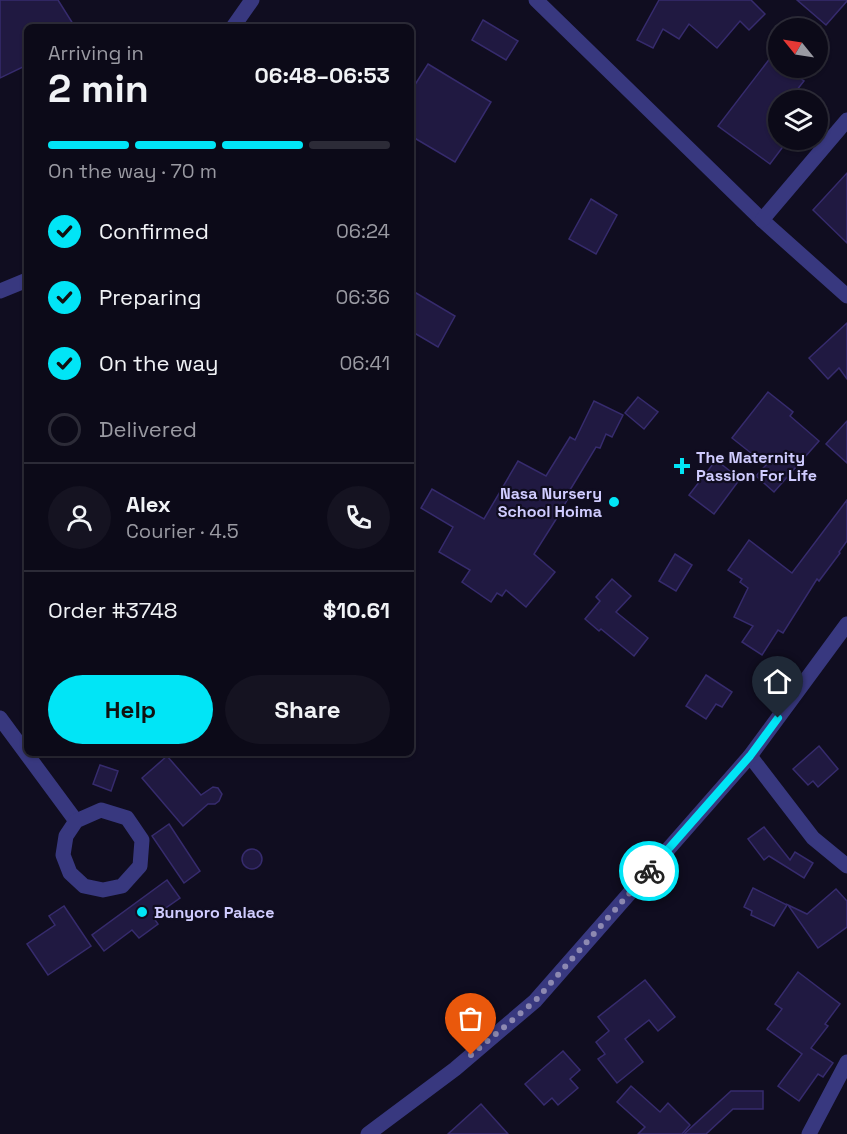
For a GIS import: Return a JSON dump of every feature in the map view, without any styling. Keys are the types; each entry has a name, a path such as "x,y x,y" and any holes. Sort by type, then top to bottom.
{"street":[{"path":"235,24 252,0"},
{"path":"536,0 762,220 847,296"},
{"path":"762,220 847,120"},
{"path":"0,291 24,280"},
{"path":"368,1134 455,1069 535,1001 750,756 847,624"},
{"path":"0,718 24,750"},
{"path":"28,756 76,820"},
{"path":"750,756 813,838 847,866"},
{"path":"101,810 127,818 137,832 142,840 140,866 122,886 103,890 84,886 70,873 63,855 64,846 66,836 76,820 101,810"},
{"path":"809,1134 847,1062"}],"building":[{"path":"0,0 58,0 73,24 24,24 24,66 0,78"},
{"path":"659,0 751,0 765,14 749,30 740,21 717,48 689,24 679,39 663,29 653,48 637,40"},
{"path":"797,0 847,0 828,23 828,18 818,18"},
{"path":"483,20 518,41 506,60 472,40"},
{"path":"768,61 768,78 800,78 804,81 797,90 768,90 768,150 780,150 770,164 718,126"},
{"path":"428,64 491,102 455,162 414,138 414,86"},
{"path":"847,173 847,243 813,210"},
{"path":"591,199 617,215 596,254 569,239"},
{"path":"414,292 455,316 438,347 414,333"},
{"path":"847,323 847,379 839,368 828,379 809,358"},
{"path":"768,392 793,412 790,416 819,441 774,492 756,476 766,465 732,438"},
{"path":"638,397 658,412 644,429 625,413"},
{"path":"594,401 623,415 612,437 606,434 600,448 596,447 570,490 572,491 560,513 534,554 555,572 526,607 506,590 502,596 497,593 491,602 462,582 470,570 439,552 453,527 421,508 432,489 484,519 518,461 546,476 570,437 575,440"},
{"path":"847,421 847,463 826,444"},
{"path":"716,460 740,479 714,514 689,495"},
{"path":"847,500 847,541 819,581 817,579 783,633 778,630 762,655 742,642 753,626 734,617 748,588 740,582 742,579 728,570 749,540 792,573"},
{"path":"675,554 692,565 676,591 659,581"},
{"path":"612,579 631,596 616,612 648,638 634,656 585,619 600,601 596,597"},
{"path":"706,675 732,692 722,707 716,704 706,719 686,706"},
{"path":"819,746 838,769 818,787 813,781 808,785 793,769"},
{"path":"167,756 201,795 213,787 218,788 222,794 219,801 215,804 208,804 183,826 142,778"},
{"path":"100,765 118,771 111,791 93,784"},
{"path":"169,824 200,871 184,883 152,836"},
{"path":"764,827 790,860 795,852 813,863 804,878 769,856 764,860 748,839"},
{"path":"248,849 256,849 262,855 262,863 256,869 248,869 242,863 242,855"},
{"name":"Bunyoro Palace","path":"167,880 180,898 153,917 158,924 139,938 132,930 104,951 92,935"},
{"path":"753,888 787,905 774,926 751,915 752,911 744,907"},
{"path":"836,889 847,901 847,927 818,948 788,905 807,914"},
{"path":"64,906 91,946 48,975 27,944 55,925 49,916"},
{"path":"798,972 840,1004 825,1024 828,1026 811,1048 833,1063 823,1077 818,1074 799,1101 778,1086 802,1054 767,1029 782,1009 775,1004"},
{"path":"645,980 675,1017 658,1031 649,1020 625,1039 643,1062 617,1083 598,1059 605,1054 596,1042 609,1031 598,1017"},
{"path":"563,1051 580,1070 570,1079 578,1088 558,1105 552,1098 544,1105 525,1084"},
{"path":"631,1086 660,1112 668,1103 690,1125 682,1134 638,1134 645,1127 617,1102"},
{"path":"731,1091 763,1091 763,1109 733,1109 706,1134 684,1134"},
{"path":"481,1104 508,1134 448,1134"}],"way so far":[{"path":"471,1055 535,1001 649,871"}],"place":[{"name":"The Maternity Passion For Life","path":"682,466"},
{"name":"Nasa Nursery School Hoima","path":"614,502"},
{"name":"Bunyoro Palace","path":"142,912"}],"route":[{"path":"649,871 750,756 778,718"}]}
